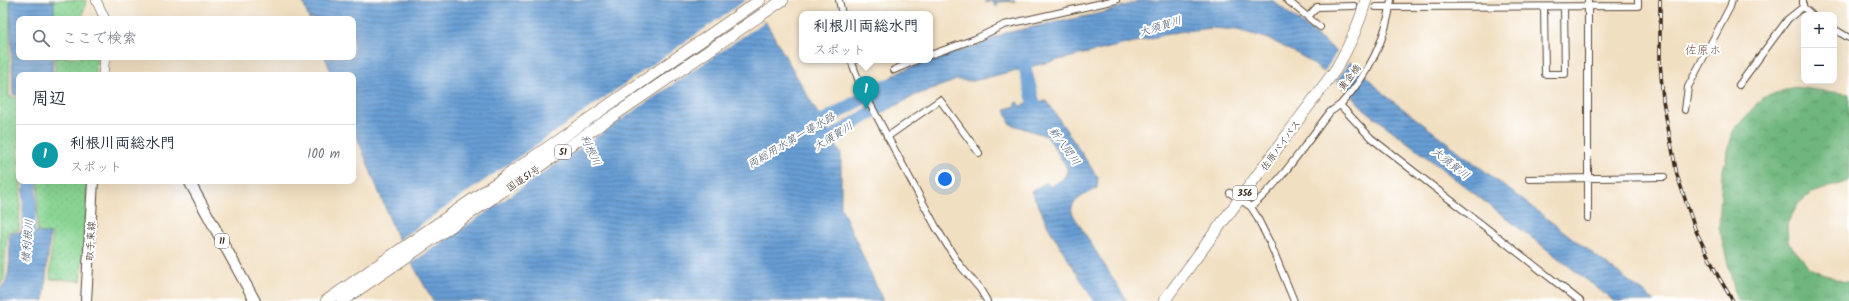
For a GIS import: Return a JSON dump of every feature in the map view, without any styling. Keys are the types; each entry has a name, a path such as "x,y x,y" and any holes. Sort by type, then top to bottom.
{"highway":[{"name":"国道51号","path":"326,301 760,0"},
{"name":"国道51号","path":"342,301 783,0"},
{"name":"佐原バイパス","path":"1164,301 1326,84 1347,50 1358,26 1366,0"}],"main road":[{"path":"96,0 104,16"},
{"path":"103,72 105,60"},
{"name":"取手東線","path":"86,301 93,184"},
{"name":"11","path":"191,184 255,301"}],"street":[{"path":"839,0 841,11"},
{"path":"933,54 975,39 1004,25 1116,0"},
{"path":"1287,0 1320,27"},
{"name":"黄金橋","path":"1251,207 1277,180 1330,112 1342,103 1371,66 1382,41 1388,21 1391,0"},
{"path":"1376,7 1564,7 1588,3 1638,6 1638,0"},
{"path":"1685,110 1688,87 1730,7 1732,0"},
{"path":"1803,0 1803,7 1809,12"},
{"path":"1308,17 1317,7 1345,3 1354,6"},
{"path":"1588,3 1588,218"},
{"path":"1544,7 1545,74 1565,74 1564,7"},
{"path":"1739,85 1788,19 1803,7"},
{"path":"1837,31 1849,38"},
{"path":"852,63 856,77 863,91 937,229 959,264 980,289 987,301"},
{"path":"894,70 910,63"},
{"path":"887,137 940,100 979,153"},
{"path":"1342,103 1371,138 1580,301"},
{"path":"1529,179 1664,177"},
{"path":"1230,193 1251,207 1270,243 1294,301"}],"green space":[{"path":"0,0 10,0 9,97 16,98 16,184 21,184 19,230 7,232 4,279 0,285"},
{"path":"50,0 86,0 83,16 54,16 54,1"},
{"path":"55,60 97,60 96,72 55,72"},
{"path":"1794,87 1849,94 1849,181 1811,193 1798,204 1787,224 1788,242 1810,268 1841,281 1849,282 1849,301 1737,301 1719,227 1722,174 1733,131 1762,98"},
{"path":"39,184 88,184 81,281 50,279 52,234 37,232"}],"water":[{"path":"10,0 54,1 54,16 16,16 16,60 53,60 52,72 16,72 16,95 13,95"},
{"name":"利根川","path":"302,0 753,0 841,154 841,207 883,301 433,301 396,235 356,135 356,72 331,72 326,60 356,60 356,16 308,16"},
{"path":"986,0 1015,1 997,2 998,6 994,6 993,1 986,3"},
{"path":"1141,0 1272,0 1360,70 1385,95 1655,301 1614,301 1364,109 1341,85 1305,58 1269,39 1237,30 1212,28 1177,32 1029,67 1030,70 1024,72 1022,69 973,81 957,80 916,95 880,114 868,90 904,70 922,63 933,63 933,59 974,47 1005,33 1106,12"},
{"path":"1033,85 1037,102 1047,101 1098,178 1097,188 1076,201 1073,205 1072,213 1127,301 1094,301 1050,230 1031,192 1046,182 1050,187 1063,179 1067,172 1066,166 1047,136 1010,124 1005,109 1016,106 1015,103 1019,102 1020,106 1031,103 1027,87"},
{"path":"24,184 37,184 36,213 23,213"},
{"path":"23,222 35,223 34,232 50,234 44,301 0,301 0,288 4,284 9,271 9,233 22,232"}],"pier":[{"path":"746,0 756,0 767,20 410,264 397,241"},
{"path":"1338,50 1351,60 1335,83 1323,74"}],"waterway":[{"name":"新八間川","path":"1023,60 1034,103"},
{"name":"両総用水第一導水路","path":"807,130 886,85"},
{"name":"大須賀川","path":"817,147 886,103"},
{"name":"横利根川","path":"28,240 31,184"}],"tunnel":[{"path":"1354,6 1376,7"}],"railway":[{"path":"1660,0 1660,61 1663,101 1677,175 1695,229 1718,276 1733,301"}],"place":[{"name":"利根川両総水門","path":"866,109"}],"district":[{"name":"佐原ホ","path":"1703,50"}]}
